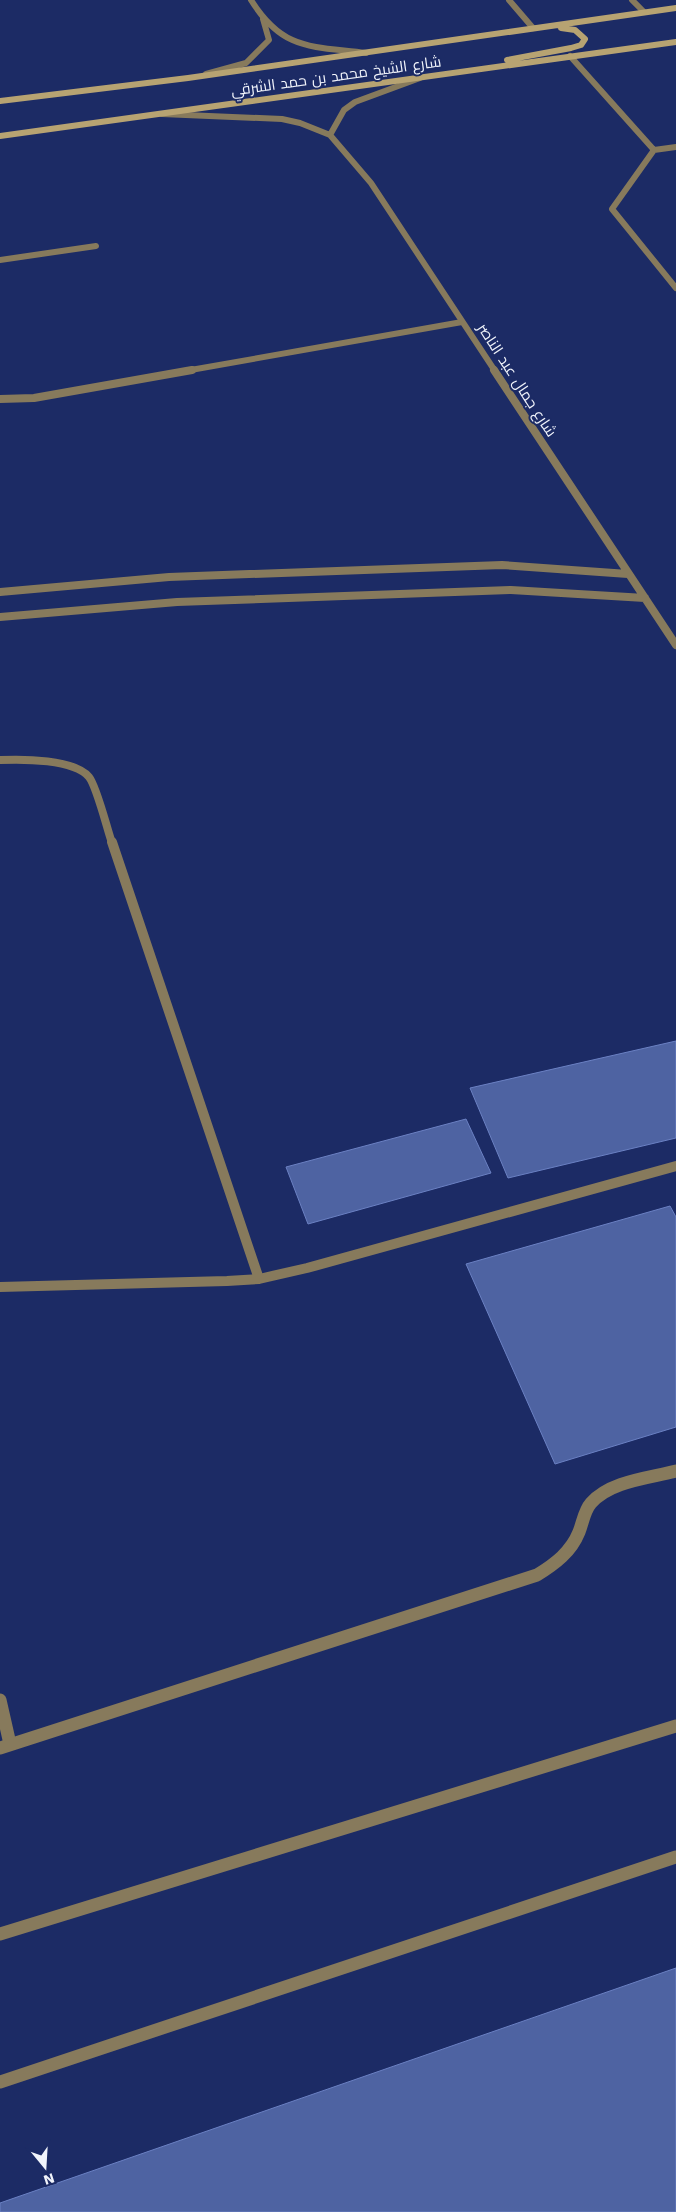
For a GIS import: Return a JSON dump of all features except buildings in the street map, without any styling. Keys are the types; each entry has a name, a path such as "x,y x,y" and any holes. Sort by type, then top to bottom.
{"main road":[{"name":"شارع الشيخ محمد بن حمد الشرقي","path":"0,101 188,78 676,8"},
{"path":"495,66 520,56 572,48 585,40 583,34 575,30 533,28"},
{"name":"شارع الشيخ محمد بن حمد الشرقي","path":"0,136 676,42"}],"street":[{"path":"251,0 263,18 284,37 300,42 367,53"},
{"path":"509,0 533,28"},
{"path":"632,0 644,12"},
{"path":"188,78 246,63 268,40 263,18"},
{"path":"570,56 654,150"},
{"path":"156,114 282,120 330,134 344,110 355,102 424,77"},
{"name":"شارع جمال عبد الناصر","path":"330,134 371,183 676,645"},
{"path":"676,147 654,150 612,209 676,288"},
{"path":"0,260 96,246"},
{"path":"0,399 34,398 462,322"},
{"path":"0,592 169,577 502,565 628,574"},
{"path":"0,617 177,602 511,590 644,598"},
{"path":"0,760 19,759 76,766 90,778 259,1279"},
{"path":"0,1287 259,1279 307,1268 676,1166"},
{"path":"0,1700 5,1746 537,1575 556,1564 571,1549 580,1531 583,1514 593,1501 607,1491 676,1471"},
{"path":"0,1934 676,1726"},
{"path":"0,2082 676,1857"}]}
